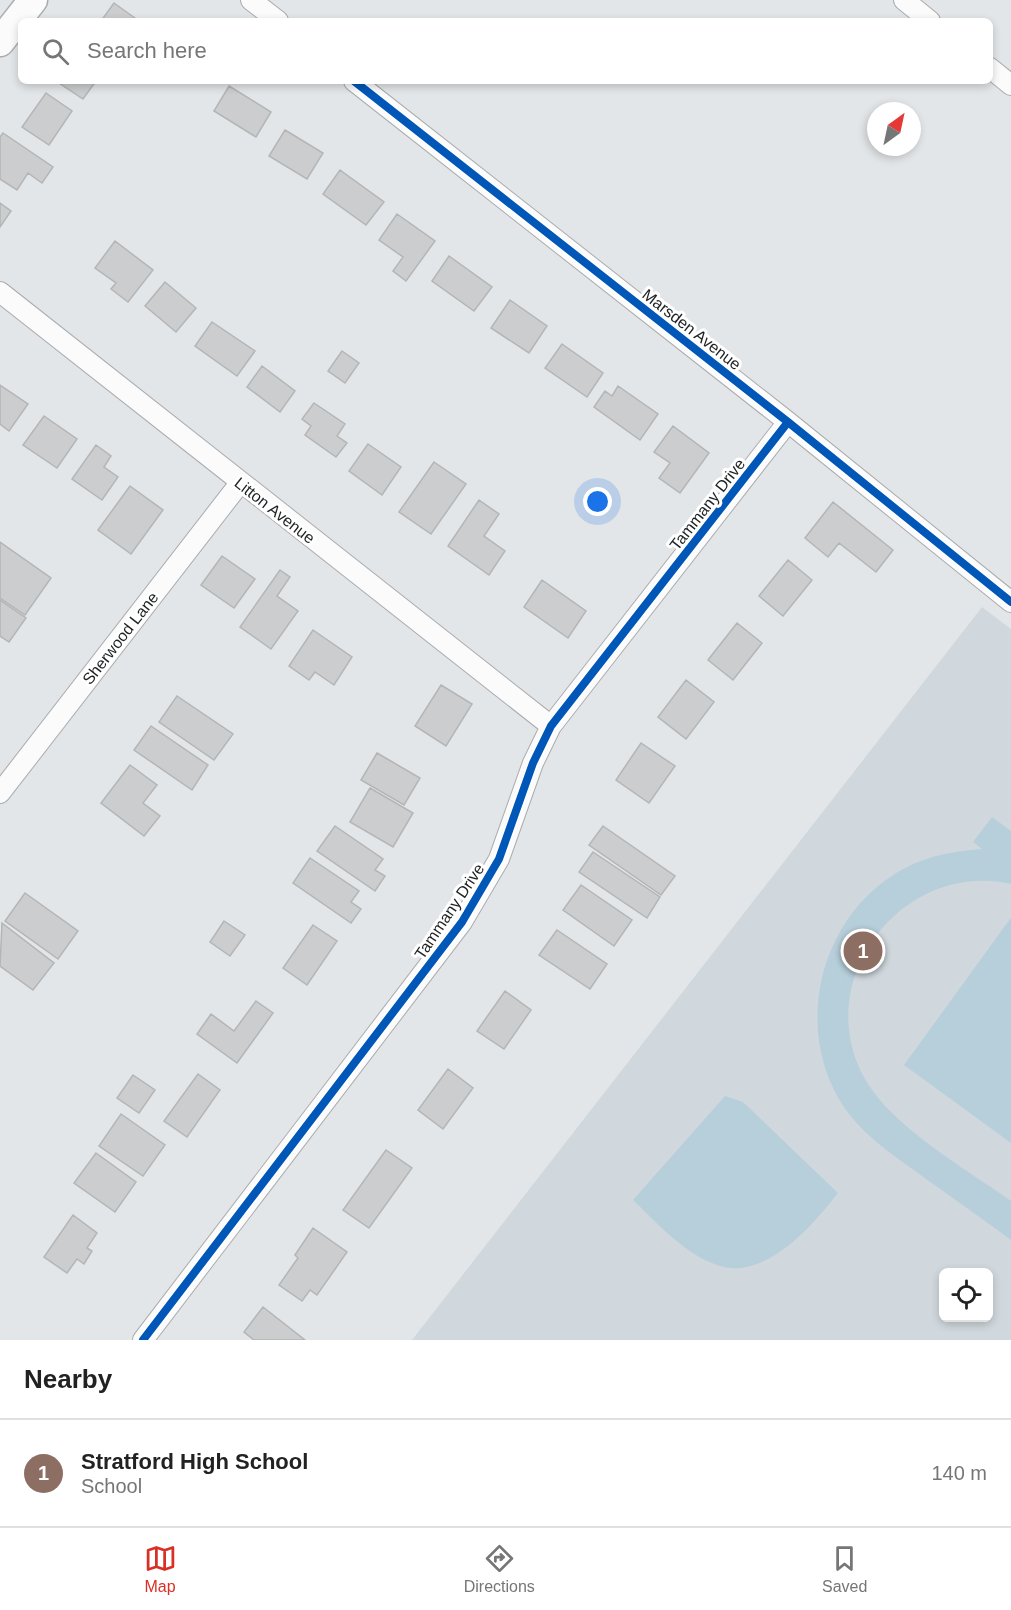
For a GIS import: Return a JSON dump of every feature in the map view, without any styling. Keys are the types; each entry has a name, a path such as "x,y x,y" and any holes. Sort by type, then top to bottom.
{"street":[{"path":"19,18 33,0"},
{"path":"251,0 274,18"},
{"path":"904,0 926,18"},
{"path":"0,42 18,19"},
{"path":"993,70 1011,85"},
{"name":"Marsden Avenue","path":"358,84 788,422 1011,602"},
{"name":"Litton Avenue","path":"0,292 551,726"},
{"name":"Tammany Drive","path":"143,1340 462,922 499,859 532,763 551,726 788,422"},
{"name":"Sherwood Lane","path":"0,793 240,483"}],"shaded area":[{"path":"982,607 1011,629 1011,1340 412,1340"},
{"path":"992,817 1011,831 1011,884 971,881 935,890 903,909 876,935 858,968 849,1004 851,1041 865,1079 877,1097 893,1114 931,1146 1011,1201 1011,1240 895,1157 857,1124 831,1082 820,1048 818,1013 822,977 834,944 852,913 876,887 907,867 944,854 982,849 973,842"},
{"path":"1011,919 1011,1143 904,1065"},
{"path":"725,1096 743,1102 838,1193 802,1234 787,1247 754,1265 737,1268 720,1266 696,1255 673,1238 633,1200"}],"building":[{"path":"114,3 135,18 103,18"},
{"path":"60,84 94,84 83,99"},
{"path":"229,86 271,112 256,137 214,111"},
{"path":"46,93 72,111 49,145 22,127"},
{"path":"285,130 323,153 307,179 269,156"},
{"path":"3,133 53,167 42,183 28,173 17,190 0,179 0,137"},
{"path":"340,170 384,202 366,225 323,194"},
{"path":"0,203 11,211 0,227"},
{"path":"397,214 435,241 406,281 393,271 403,257 379,240"},
{"path":"115,241 153,270 128,302 111,289 116,283 95,268"},
{"path":"449,256 492,287 474,311 432,281"},
{"path":"165,282 196,308 176,332 145,306"},
{"path":"510,300 547,326 529,353 491,328"},
{"path":"212,322 255,351 237,376 195,346"},
{"path":"562,344 603,373 587,397 545,368"},
{"path":"342,351 359,363 345,383 328,371"},
{"path":"262,366 295,391 280,412 247,387"},
{"path":"0,385 28,404 9,431 0,424"},
{"path":"618,386 658,414 640,440 594,407 605,391 612,396"},
{"path":"314,403 345,424 337,436 347,443 336,457 305,435 311,426 302,419"},
{"path":"44,416 77,439 57,468 23,445"},
{"path":"673,426 709,453 680,493 659,478 670,463 654,452"},
{"path":"368,444 401,467 382,495 349,471"},
{"path":"96,445 111,456 104,467 118,477 102,500 72,479"},
{"path":"434,462 466,484 431,534 399,512"},
{"path":"130,486 163,510 131,554 98,530"},
{"path":"479,500 499,514 484,536 505,551 489,575 448,546"},
{"path":"833,502 893,550 876,572 839,543 828,557 805,538"},
{"path":"0,542 51,578 25,615 0,598"},
{"path":"222,556 255,579 234,608 201,585"},
{"path":"788,560 812,580 783,616 759,596"},
{"path":"280,570 290,577 277,596 298,611 271,649 240,627"},
{"path":"542,580 586,611 568,638 524,607"},
{"path":"0,600 26,618 9,642 0,636"},
{"path":"737,623 762,643 733,680 708,660"},
{"path":"313,630 352,657 334,685 315,672 309,680 289,666"},
{"path":"686,680 714,702 686,739 658,717"},
{"path":"441,685 472,704 446,746 415,726"},
{"path":"177,696 233,734 214,760 159,722"},
{"path":"151,726 208,765 192,790 134,750"},
{"path":"641,743 675,766 649,803 616,780"},
{"path":"377,753 420,778 404,805 361,780"},
{"path":"130,765 157,785 143,803 160,816 144,836 101,803"},
{"path":"370,788 413,813 393,847 350,822"},
{"path":"335,826 383,859 375,870 385,876 375,891 317,851"},
{"path":"603,826 675,876 661,895 589,845"},
{"path":"593,852 660,897 647,918 579,872"},
{"path":"310,858 359,891 351,902 361,909 351,923 293,883"},
{"path":"581,885 632,920 614,946 563,910"},
{"path":"25,893 78,931 58,959 5,921"},
{"path":"224,921 245,935 230,956 210,942"},
{"path":"2,923 54,963 33,990 0,966"},
{"path":"313,925 337,941 307,985 283,968"},
{"path":"557,930 607,964 590,989 539,955"},
{"path":"505,991 531,1010 504,1049 477,1031"},
{"path":"256,1001 273,1013 237,1063 197,1034 211,1014 234,1031"},
{"path":"448,1069 473,1088 443,1129 418,1110"},
{"path":"198,1074 220,1090 187,1137 164,1121"},
{"path":"133,1075 155,1090 139,1113 117,1098"},
{"path":"121,1114 165,1145 143,1176 99,1146"},
{"path":"386,1150 412,1168 369,1228 343,1210"},
{"path":"96,1153 136,1182 115,1212 74,1183"},
{"path":"73,1215 97,1233 87,1248 92,1251 84,1264 77,1259 67,1273 44,1257"},
{"path":"313,1228 347,1252 317,1295 310,1290 302,1301 279,1285 298,1258 295,1255"},
{"path":"263,1307 305,1340 254,1340 244,1332"}],"cycle path":[{"path":"358,84 788,422 1011,602"},
{"path":"143,1340 462,922 499,859 533,763 551,726 788,422"}],"place":[{"name":"Stratford High School","path":"863,951"}]}
